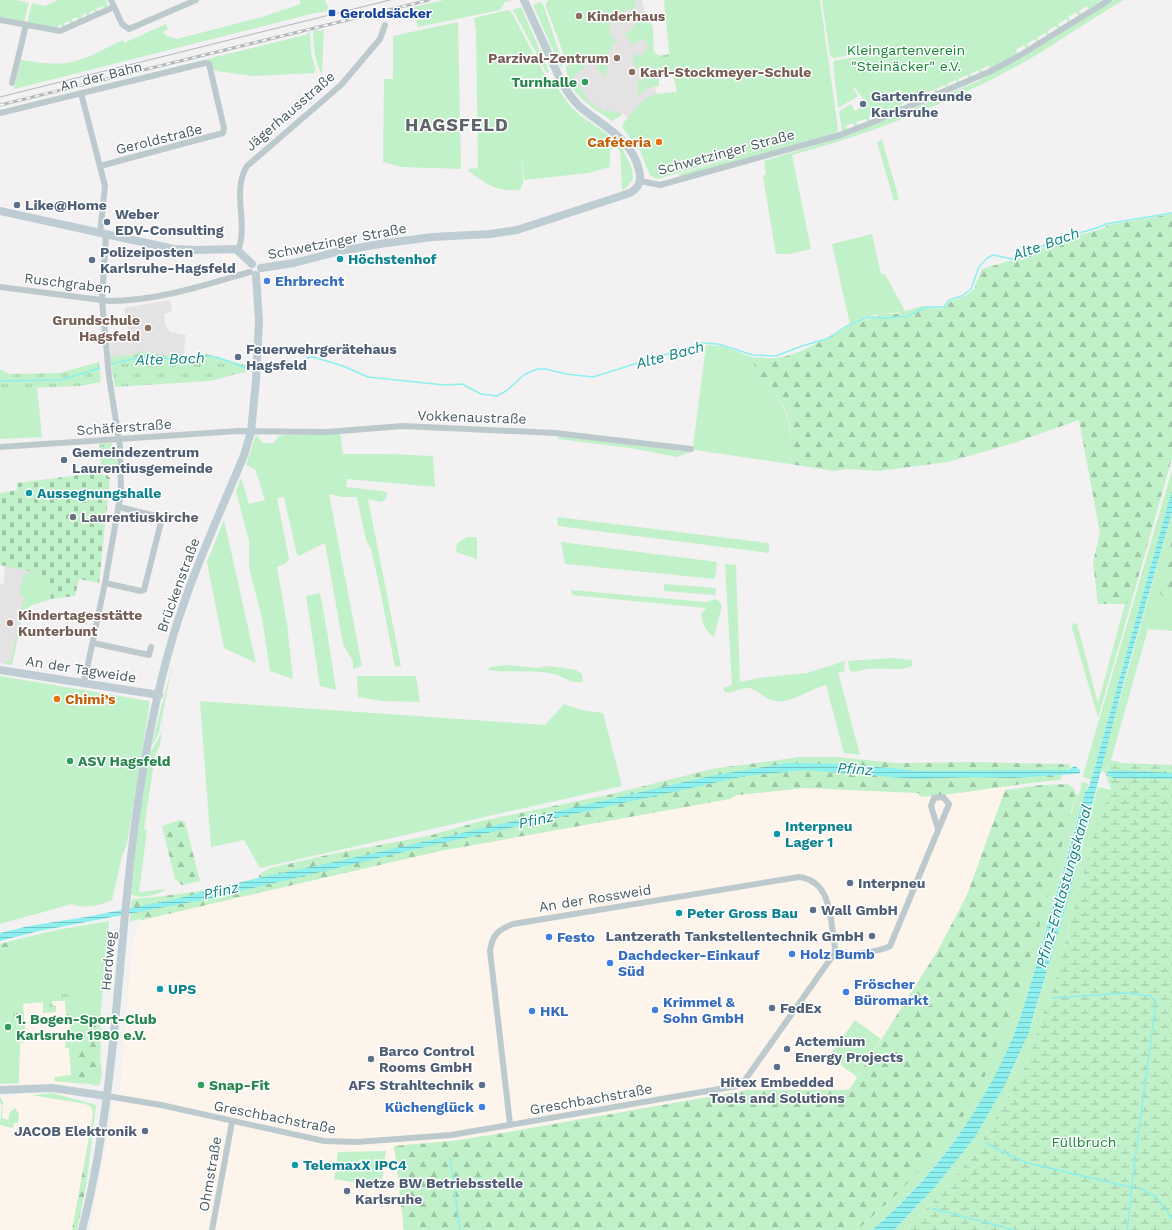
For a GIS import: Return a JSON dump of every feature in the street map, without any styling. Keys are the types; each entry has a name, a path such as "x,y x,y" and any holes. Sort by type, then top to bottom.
{"main road":[{"path":"524,0 564,87 578,105 607,126 625,142 638,163 640,181"},
{"name":"Schwetzinger Straße","path":"255,270 294,263 340,251 380,244 516,230 630,193 637,188 640,181"},
{"path":"0,211 174,249 238,250 255,270"},
{"name":"Brückenstraße","path":"159,695 171,644 184,603 244,455 251,432 259,321 255,270"},
{"name":"An der Tagweide","path":"0,670 159,695"},
{"name":"Herdweg","path":"82,1230 92,1188 107,1096 126,903 138,802 146,755 159,695"},
{"path":"0,1090 52,1088 107,1096"}],"street":[{"path":"111,0 123,26 127,29 196,0"},
{"name":"Schwetzinger Straße","path":"640,181 660,185 840,135 868,125 991,71 1019,56 1109,0"},
{"path":"0,20 60,31 114,7"},
{"path":"12,83 26,25"},
{"name":"Jägerhausstraße","path":"238,250 241,239 240,185 247,166 341,85 380,39 385,25"},
{"name":"An der Bahn","path":"0,113 208,63 224,128 223,133"},
{"path":"81,93 105,189 102,300 109,377 118,438 121,476 119,507 84,682"},
{"name":"Geroldstraße","path":"100,166 223,133"},
{"name":"Ruschgraben","path":"0,287 116,301 142,298 214,282 255,270"},
{"name":"Vokkenaustraße","path":"251,432 327,432 403,426 437,427 591,436 691,449"},
{"name":"Schäferstraße","path":"0,448 118,438 251,432"},
{"path":"105,583 141,591 144,590 161,522 160,518 156,516 119,507"},
{"path":"93,643 149,655 151,647"},
{"path":"834,954 839,956 854,954 890,946 949,804 943,796 934,798 931,806 938,829"},
{"name":"An der Rossweid","path":"510,1124 490,951 493,936 501,929 518,923 799,877 814,881 824,892 835,948 834,954"},
{"name":"Greschbachstraße","path":"107,1096 161,1105 232,1122 324,1141 341,1142 451,1135 737,1086 745,1080 834,954"},
{"name":"Ohmstraße","path":"212,1230 232,1122"}],"shaded area":[{"name":"Parzival-Zentrum","path":"549,0 642,0 648,25 647,42 652,53 659,56 669,54 673,75 659,76 659,86 654,86 659,99 635,126 623,113 612,121 587,103 573,89 569,82 566,67 568,66 546,6 546,3"},
{"path":"221,255 235,255 237,271 224,276"},
{"name":"Grundschule Hagsfeld","path":"170,300 172,312 164,314 165,324 170,332 186,335 183,358 141,351 135,355 110,357 109,337 129,332 124,308"},
{"name":"Kindertagesstätte Kunterbunt","path":"5,566 29,571 48,578 51,599 32,605 23,611 12,665 0,663 0,585 4,583"},
{"path":"1005,786 1005,790 967,895 937,952 849,1090 748,1090 453,1142 395,1146 404,1230 90,1230 113,1107 120,1090 133,939 142,920 440,851 730,799 737,795 805,788 918,793 922,797"},
{"path":"68,993 74,1079 71,1101 86,1104 92,1108 93,1114 72,1230 0,1230 0,1097 18,1095 17,1083 20,1045 9,1002"}],"green space":[{"path":"0,0 17,0 29,3 24,22 0,17"},
{"path":"58,0 106,0 108,6 105,9 103,6 96,9 98,12 95,13 94,10 89,12 90,15 87,16 86,13 81,16 82,19 78,20 77,17 72,19 73,23 71,24 69,21 64,23 65,26 63,27 61,24 58,26 59,29 27,23 32,3 45,6"},
{"path":"300,0 325,0 330,11 315,13 14,89 21,60 56,64 67,63 88,57 123,40 124,43 166,24 168,29 163,32 167,36 177,39 262,17 301,4"},
{"path":"444,0 512,0 505,2 500,10 418,27 414,7"},
{"path":"549,0 638,0 635,1 635,9 637,14 647,14 653,28 654,52 652,53 659,76 659,86 648,88 639,95 637,78 640,81 650,75 648,66 635,68 632,55 643,55 649,47 644,38 632,45 625,33 631,31 638,20 633,16 633,12 629,8 622,14 618,10 613,14 609,25 611,27 609,29 611,37 619,43 612,43 612,50 610,48 608,53 602,57 602,62 608,67 604,77 589,56 579,59 585,67 573,77 586,95 587,100 605,113 607,109 614,113 620,112 622,115 612,121 589,105 571,85 566,67 568,66 546,6 546,3"},
{"path":"664,0 820,0 838,129 836,133 679,177 679,174 782,143 657,179 650,175 640,151 622,127 624,122 641,102 657,94 677,92 670,62"},
{"name":"Kleingartenverein \"Steinäcker\" e.V.","path":"822,0 1102,0 1089,9 1086,6 1079,11 1081,14 1079,16 1076,12 1068,17 1070,21 1068,22 1066,19 1058,24 1060,28 1058,29 1055,26 1047,31 1049,34 1048,36 1045,33 1037,38 1039,41 1037,42 1035,39 1027,44 1028,47 1026,49 1024,45 1016,50 1018,54 990,68 988,65 981,69 983,72 980,73 978,70 970,74 971,77 969,79 967,75 958,79 960,83 957,84 956,80 947,84 948,88 945,85 936,89 938,92 935,93 934,90 925,93 926,97 924,98 922,95 913,99 915,102 912,104 910,100 901,104 902,107 890,112 889,109 880,113 881,116 879,117 878,114 869,117 870,121 867,122 866,119 856,122 858,126 855,127 853,123 846,126 847,130 842,131 839,111 851,104 855,111 867,104 854,87 853,88 858,96 838,108 833,62 836,60 864,56 864,53 834,58 830,56"},
{"path":"1114,0 1124,0 1026,61 970,90 912,115 852,137 792,155 811,249 789,254 776,254 763,176 766,174 764,161 849,135 974,83 1020,59"},
{"path":"540,2 543,4 561,57 562,67 560,66 533,5"},
{"path":"521,7 549,71 548,73 546,72 513,10"},
{"path":"508,10 512,13 548,81 554,83 570,106 581,116 610,136 623,150 632,168 633,179 627,187 622,190 620,151 617,148 610,149 610,167 589,173 524,180 522,154 523,183 520,190 504,190 492,186 468,171 468,169 478,168 476,31 474,18"},
{"path":"458,22 461,169 401,167 383,162 384,79 393,79 393,36"},
{"path":"324,30 322,74 317,64 314,48 313,31"},
{"path":"310,32 311,53 316,70 314,73 253,76 216,71 207,60 0,110 305,35"},
{"path":"655,52 659,56 669,54 673,75 659,76 652,53"},
{"path":"882,140 899,199 894,201 877,142"},
{"path":"1172,214 1172,458 1132,600 1125,604 1098,604 1093,562 1100,533 1079,420 1014,443 948,462 879,471 849,469 833,471 790,464 792,439 788,414 772,387 757,375 752,357 777,358 802,351 851,325 876,317 879,314 896,314 921,306 943,309 950,301 964,297 974,289 982,269 1019,258 1063,239 1102,229 1108,225"},
{"path":"872,234 881,274 885,274 905,311 872,315 850,324 832,244"},
{"path":"706,345 722,346 752,357 757,375 772,387 787,414 792,439 790,464 695,450 693,447"},
{"path":"141,351 183,358 207,354 253,367 252,372 241,373 208,381 115,387 110,357 134,355"},
{"path":"99,362 101,382 80,386 0,389 0,369 9,374 59,373"},
{"path":"37,386 42,437 0,439 0,389"},
{"path":"340,433 343,454 433,456 435,487 347,479 346,487 382,491 387,493 386,499 381,502 368,499 401,666 395,667 380,589 371,549 366,540 357,497 342,497 329,494 362,666 353,669 353,662 343,644 325,543 299,556 297,555 284,497 277,498 289,559 286,563 277,567 287,624 293,679 270,671 262,618 249,568 249,541 236,491 241,478 249,504 265,500 255,469 246,465 256,435 263,443 274,443 279,436 284,435"},
{"path":"559,436 691,452 677,457 630,448 558,439"},
{"path":"111,443 115,448 117,466 102,472 99,444"},
{"path":"1172,470 1172,490 1091,780 1083,777 1085,768"},
{"path":"102,472 102,475 107,475 110,478 99,583 79,579 75,596 51,599 48,578 29,571 0,565 0,493 17,490 17,483"},
{"path":"1172,512 1172,540 1159,591 1167,597 1172,597 1172,631 1148,629 1111,760 1105,772 1100,771"},
{"path":"557,517 769,543 769,553 558,526"},
{"path":"224,520 256,663 224,648 207,562"},
{"path":"467,537 477,538 477,559 456,552 457,543"},
{"path":"1172,540 1172,597 1162,596 1159,591"},
{"path":"561,542 717,562 715,579 565,564"},
{"path":"725,564 736,565 740,682 758,678 807,673 845,661 844,672 838,672 860,755 844,753 826,685 794,698 781,701 771,700 749,688 725,692 723,688 732,685"},
{"path":"29,571 48,578 51,599 32,605 23,611 12,665 6,664 7,660 11,661 12,657 7,656 12,656 13,652 8,651 13,651 14,647 10,646 14,646 24,597 19,595 24,574 28,574"},
{"path":"664,584 716,588 715,595 664,591"},
{"path":"571,590 706,602 715,599 719,601 722,606 714,637 706,630 701,614 706,608 572,595"},
{"path":"320,593 336,690 320,686 306,596"},
{"path":"1132,600 1098,718 1072,628 1073,623 1077,624 1098,703 1125,604"},
{"path":"892,658 912,660 912,666 901,669 865,669 852,672 850,671 848,661"},
{"path":"506,665 537,668 549,666 576,670 582,674 583,682 572,681 554,674 530,671 488,670 490,667"},
{"path":"172,666 159,733 151,747"},
{"name":"ASV Hagsfeld","path":"0,676 149,701 127,844 122,856 112,900 92,906 77,906 72,904 0,924"},
{"path":"357,676 416,676 420,702 383,701 358,697"},
{"path":"200,701 545,725 564,704 581,710 603,713 622,786 260,868 244,840 211,847"},
{"path":"166,704 160,744 155,756 144,829 147,830 139,892 166,889 154,895 139,897 131,894 143,788 150,753 161,734"},
{"path":"800,757 838,757 895,763 977,762 1069,764 1071,767 1062,775 1060,780 922,797 918,793 805,788 737,795 730,799 440,851 130,922 131,902 133,899 180,894 227,886 258,878 260,874 270,868 332,854 428,836 481,821 612,794 712,769"},
{"name":"Füllbruch","path":"1111,760 1122,763 1172,765 1172,1230 905,1230 942,1193 978,1148 1024,1069 1055,981 1096,826 1111,790 1105,772"},
{"path":"1082,782 1089,784 1085,792 1021,1015 1011,1042 993,1080 979,1104 948,1150 912,1192 872,1230 857,1230 894,1197 1072,812 1076,794 1079,795"},
{"path":"1068,784 1074,789 1076,794 1034,946 1014,1005 977,1095 952,1133 924,1166 894,1197 857,1230 404,1230 394,1146 451,1141 497,1134 748,1090 849,1090 937,952 967,895 1005,790 1041,785"},
{"path":"1098,787 1112,790 1096,826 1055,981 1024,1069 978,1148 942,1193 905,1230 894,1230 938,1183 977,1132 994,1105 1023,1047 1034,1017"},
{"path":"180,820 185,822 200,881 182,885 175,879 162,826"},
{"path":"109,921 101,1010 88,1016 74,1058 100,1079 100,1061 102,1073 100,1084 96,1086 86,1083 54,1081 55,1077 71,1075 69,1048 65,1048 66,1039 71,1038 68,993 10,1002 20,1045 19,1083 0,1084 0,958 10,954 15,940 57,930"},
{"path":"15,940 10,955 0,958 0,944"},
{"path":"68,993 70,1017 66,1017 65,1001 52,1001 53,1006 56,1006 56,1012 43,1013 43,1002 23,1004 26,1042 20,1043 20,1045 9,1002"},
{"path":"101,1010 100,1080 97,1082 75,1079 74,1058 83,1025 88,1016"},
{"path":"855,1020 881,1039 857,1077 829,1056"},
{"path":"53,1093 96,1105 90,1155 86,1154 93,1114 92,1108 86,1104 31,1095"},
{"path":"0,1097 3,1102 2,1118 8,1120 10,1112 15,1108 19,1114 18,1123 14,1123 13,1128 0,1125 2,1105 0,1103"},
{"path":"386,1151 381,1187 334,1179 338,1152"},
{"path":"86,1154 90,1155 86,1187 77,1230 72,1230"}],"water":[{"name":"Pfinz-Entlastungskanal","path":"1172,490 1172,512 1125,677 1069,895 1028,1035 1005,1085 975,1137 935,1187 894,1230 872,1230 912,1192 948,1150 979,1104 993,1080 1011,1041 1031,984 1085,792 1089,787"},
{"name":"Pfinz","path":"788,763 846,764 919,771 1068,770 1075,766 1080,770 1080,773 1012,778 974,777 917,779 804,770 745,776 433,845 207,899 39,931 0,941 0,933 29,926 86,917 172,900 258,878 344,860 715,775"},
{"path":"1116,770 1172,773 1172,779 1113,778 1107,775 1108,771"}],"waterway":[{"name":"Alte Bach","path":"306,358 313,357 343,366 368,377 444,385 462,384 481,394 497,396 506,391 525,374 538,369 593,377 702,343 718,344 753,355 776,356 829,338 845,327 868,317 885,318 908,316 926,307 944,307 949,300 962,296 971,289 979,267 987,258 993,255 1012,259 1061,238 1106,224 1172,213"},
{"name":"Alte Bach","path":"111,364 142,357 184,359 206,356 216,357 252,370"},
{"name":"Alte Bach","path":"0,381 61,380 100,368"},
{"path":"1053,998 1125,993 1151,996 1156,1002 1127,1230"},
{"path":"986,1143 1028,1163 1134,1188"},
{"path":"450,1158 460,1230"},
{"path":"1140,1188 1155,1196 1172,1218"},
{"path":"931,1208 1014,1230"}],"tram line":[{"path":"0,97 390,0"}],"railway":[{"path":"0,105 429,0"}],"place":[{"name":"Geroldsäcker","path":"332,13"},
{"name":"Kinderhaus","path":"579,16"},
{"name":"Parzival-Zentrum","path":"617,58"},
{"name":"Karl-Stockmeyer-Schule","path":"632,72"},
{"name":"Turnhalle","path":"585,82"},
{"name":"Gartenfreunde Karlsruhe","path":"863,104"},
{"name":"Caféteria","path":"659,142"},
{"name":"Like@Home","path":"17,205"},
{"name":"Weber EDV-Consulting","path":"107,222"},
{"name":"Höchstenhof","path":"340,259"},
{"name":"Polizeiposten Karlsruhe-Hagsfeld","path":"92,260"},
{"name":"Ehrbrecht","path":"267,281"},
{"name":"Grundschule Hagsfeld","path":"148,328"},
{"name":"Feuerwehrgerätehaus Hagsfeld","path":"238,357"},
{"name":"Gemeindezentrum Laurentiusgemeinde","path":"64,460"},
{"name":"Aussegnungshalle","path":"29,493"},
{"name":"Laurentiuskirche","path":"73,517"},
{"name":"Kindertagesstätte Kunterbunt","path":"10,623"},
{"name":"Chimi’s","path":"57,699"},
{"name":"ASV Hagsfeld","path":"70,761"},
{"name":"Interpneu Lager 1","path":"777,834"},
{"name":"Interpneu","path":"850,883"},
{"name":"Wall GmbH","path":"813,910"},
{"name":"Peter Gross Bau","path":"679,913"},
{"name":"Lantzerath Tankstellentechnik GmbH","path":"872,936"},
{"name":"Festo","path":"549,937"},
{"name":"Holz Bumb","path":"792,954"},
{"name":"Dachdecker-Einkauf Süd","path":"610,963"},
{"name":"UPS","path":"160,989"},
{"name":"Fröscher Büromarkt","path":"846,992"},
{"name":"FedEx","path":"772,1008"},
{"name":"Krimmel & Sohn GmbH","path":"655,1010"},
{"name":"HKL","path":"532,1011"},
{"name":"1. Bogen-Sport-Club Karlsruhe 1980 e.V.","path":"8,1027"},
{"name":"Actemium Energy Projects","path":"787,1049"},
{"name":"Barco Control Rooms GmbH","path":"371,1059"},
{"name":"Hitex Embedded Tools and Solutions","path":"777,1067"},
{"name":"Snap-Fit","path":"201,1085"},
{"name":"AFS Strahltechnik","path":"482,1085"},
{"name":"Küchenglück","path":"482,1107"},
{"name":"JACOB Elektronik","path":"145,1131"},
{"name":"TelemaxX IPC4","path":"295,1165"},
{"name":"Netze BW Betriebsstelle Karlsruhe","path":"347,1191"}],"district":[{"name":"HAGSFELD","path":"457,124"}]}
